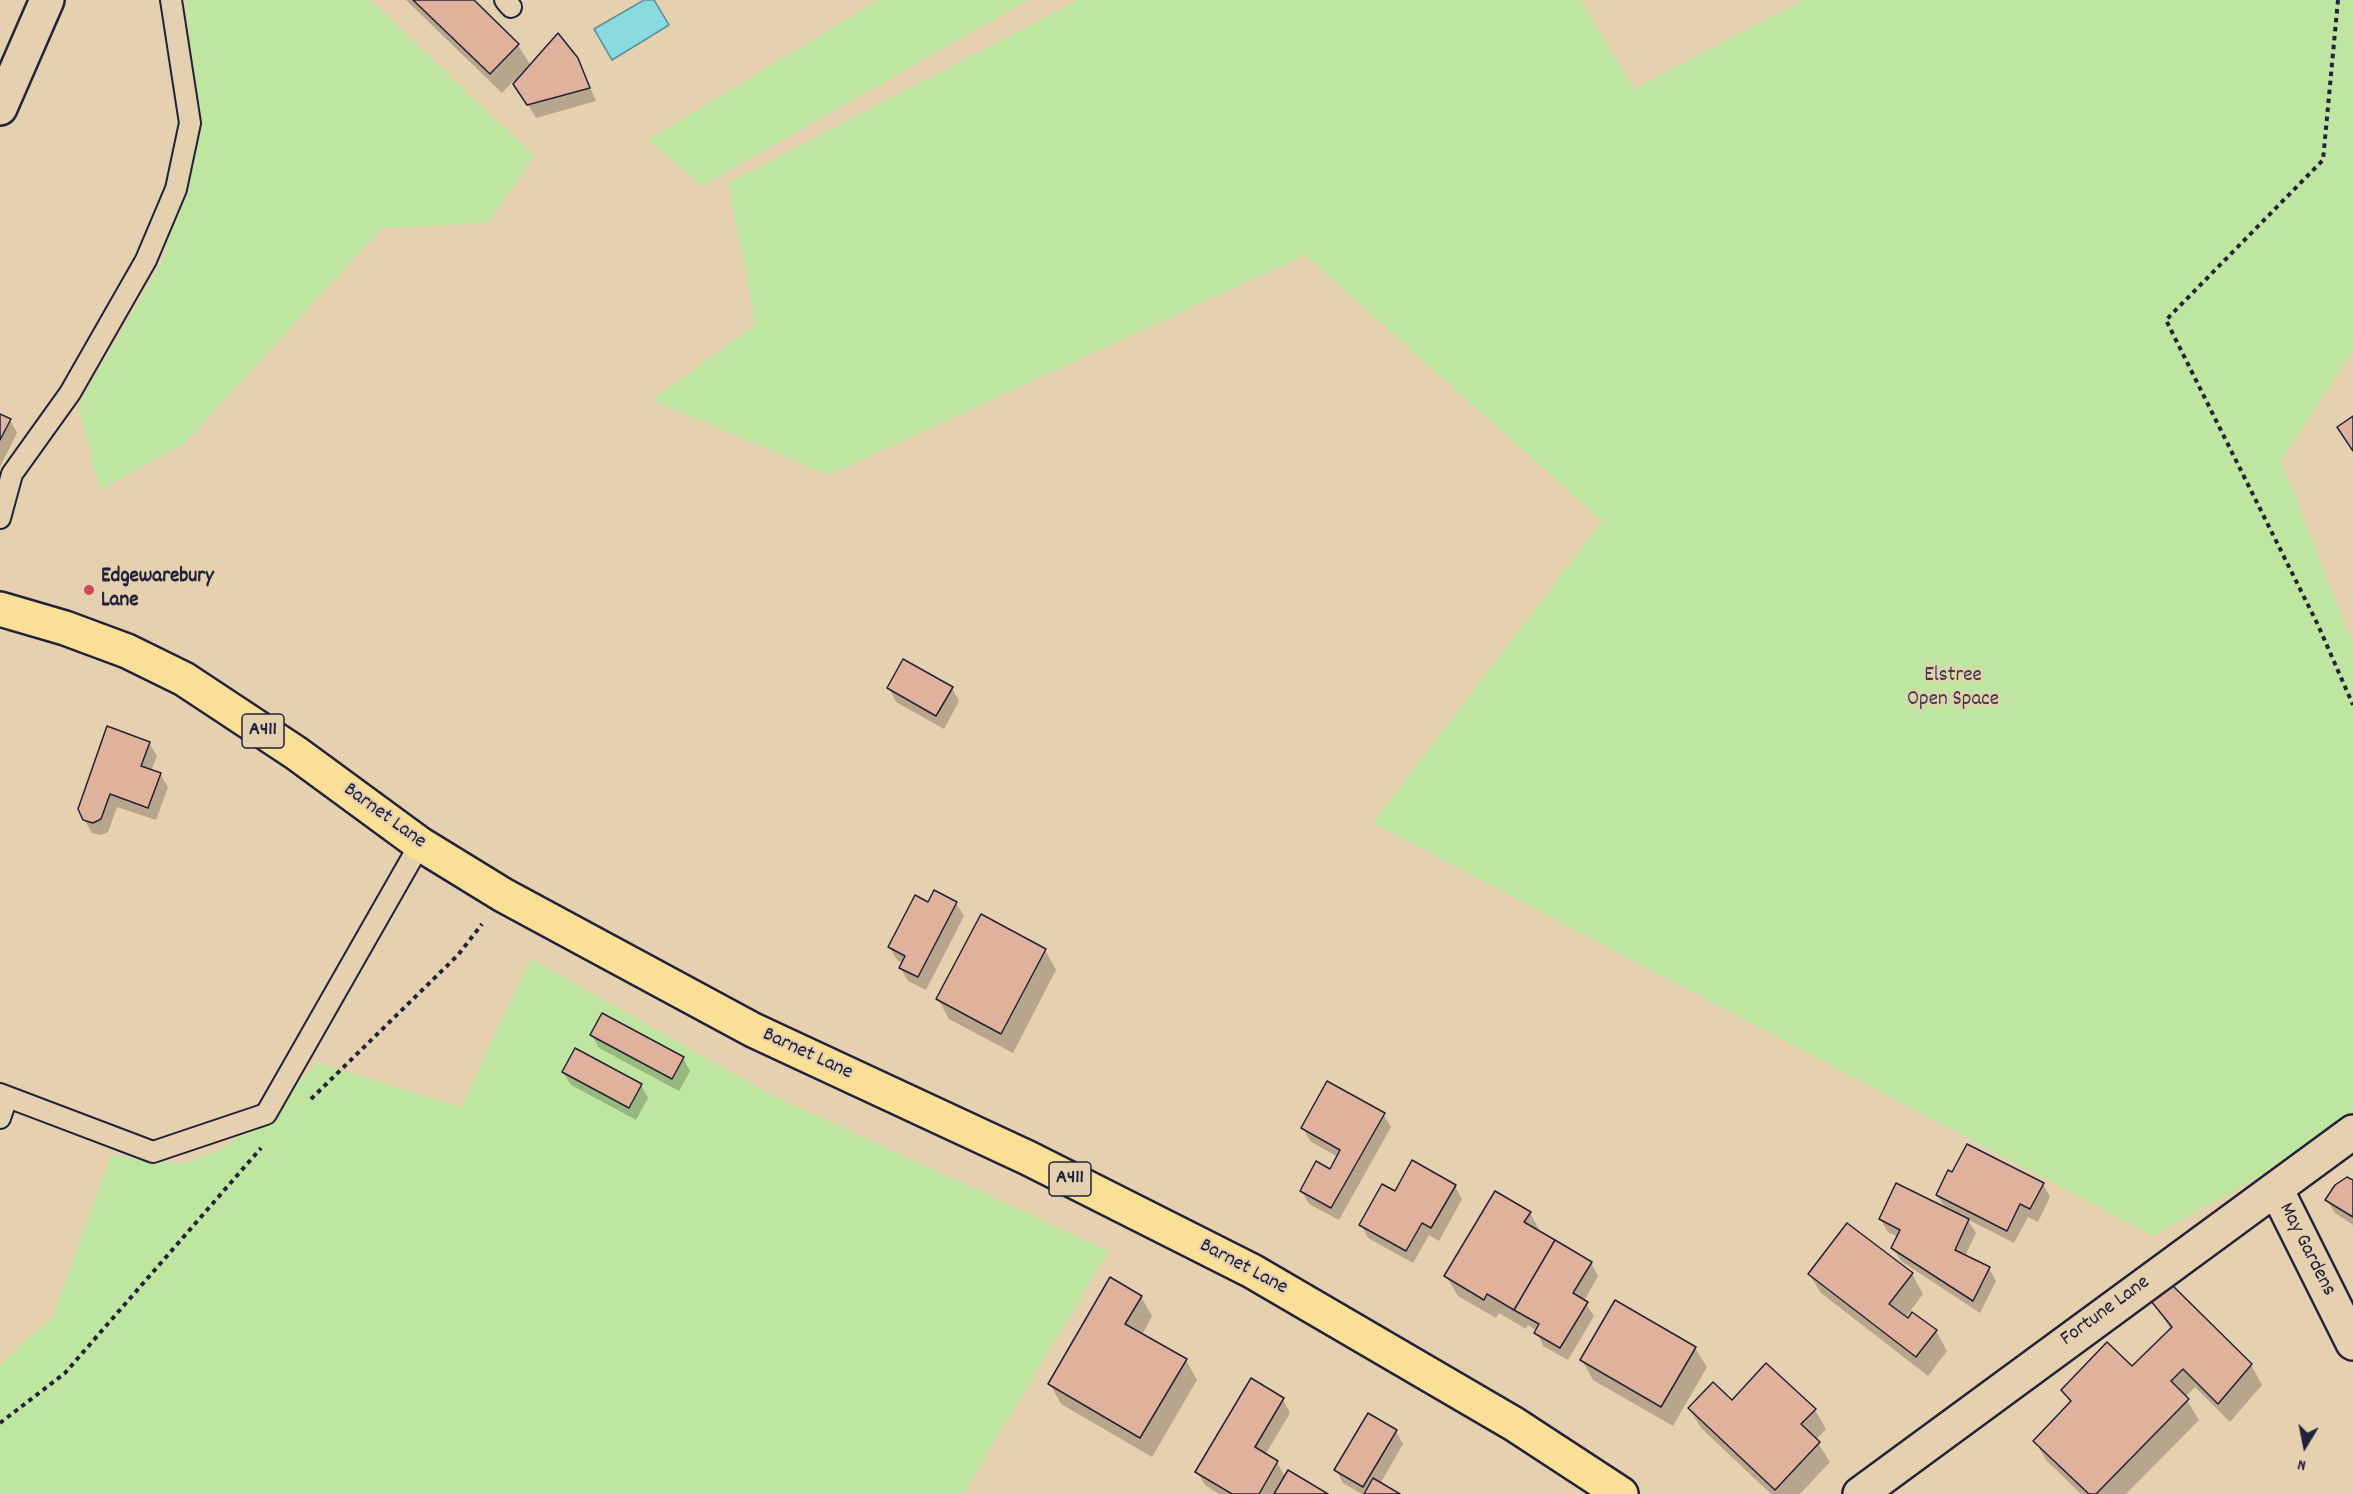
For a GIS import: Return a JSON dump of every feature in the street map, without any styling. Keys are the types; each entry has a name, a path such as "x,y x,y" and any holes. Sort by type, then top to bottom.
{"main road":[{"name":"Barnet Lane","path":"0,609 65,628 127,651 184,679 296,753 420,844 503,895 753,1030 1028,1158 1252,1271 1514,1424 1621,1494"}],"street":[{"path":"0,108 47,0"},
{"name":"Fortune Lane","path":"1860,1494 2353,1132"},
{"name":"May Gardens","path":"2276,1189 2353,1343"}],"lane":[{"path":"0,518 12,474 70,393 146,260 176,189 190,123 171,0"},
{"path":"0,1118 4,1096 153,1152 266,1114 420,844"}],"path":[{"path":"2338,0 2323,160 2166,320 2318,625 2353,705"},
{"path":"306,1104 458,955 503,895"},
{"path":"0,1423 65,1372 264,1145"}],"green space":[{"path":"187,0 370,0 534,156 488,223 382,228 185,443 100,490 78,405 165,256"},
{"path":"878,0 1028,0 702,186 648,140"},
{"name":"Elstree Open Space","path":"1078,0 1581,0 1634,89 1803,0 2353,0 2353,350 2281,461 2353,644 2353,1116 2316,1145 2153,1236 1373,823 1602,521 1305,255 829,475 652,400 756,324 728,183"},
{"path":"531,959 770,1094 1109,1251 963,1494 0,1494 0,1365 53,1316 111,1155 182,1164 221,1149 273,1114 300,1080 319,1063 461,1107"}],"water":[{"path":"644,0 654,0 669,25 612,60 594,29"}],"building":[{"path":"413,0 474,0 519,44 490,74"},
{"path":"558,33 578,58 590,88 527,105 513,84"},
{"path":"0,414 11,419 0,440"},
{"path":"2353,416 2353,451 2337,427"},
{"path":"903,659 953,687 936,716 887,688"},
{"path":"107,726 150,742 141,766 161,773 148,808 110,794 101,819 93,823 83,820 78,809"},
{"path":"934,890 957,902 918,977 899,968 905,956 888,947 915,895 928,902"},
{"path":"981,914 1046,949 1001,1034 936,999"},
{"path":"602,1013 684,1057 672,1079 590,1035"},
{"path":"575,1048 642,1084 629,1108 562,1072"},
{"path":"1327,1081 1385,1113 1331,1208 1300,1191 1316,1161 1330,1169 1340,1150 1301,1128"},
{"path":"1967,1144 2044,1183 2030,1209 2020,1204 2007,1231 1936,1195 1948,1170 1952,1172"},
{"path":"1412,1160 1456,1185 1431,1228 1422,1223 1406,1251 1359,1225 1382,1184 1395,1191"},
{"path":"2347,1177 2353,1180 2353,1217 2325,1200 2335,1185"},
{"path":"1896,1183 1969,1219 1955,1250 1990,1267 1973,1301 1891,1248 1900,1230 1879,1219"},
{"path":"1495,1191 1531,1212 1524,1222 1555,1240 1514,1310 1487,1294 1484,1300 1444,1276"},
{"path":"1847,1223 1913,1273 1889,1304 1908,1318 1912,1312 1937,1330 1916,1357 1808,1274"},
{"path":"1555,1240 1592,1262 1573,1293 1588,1302 1560,1348 1534,1333 1539,1324 1514,1310"},
{"path":"1110,1277 1142,1296 1125,1324 1187,1359 1140,1438 1048,1384"},
{"path":"2172,1285 2252,1364 2218,1404 2183,1369 2171,1381 2189,1399 2096,1494 2089,1494 2033,1441 2071,1401 2061,1390 2107,1342 2132,1366 2172,1327 2151,1301"},
{"path":"1615,1300 1696,1347 1661,1407 1580,1360"},
{"path":"1766,1363 1816,1409 1801,1424 1820,1442 1775,1490 1688,1408 1713,1382 1732,1400"},
{"path":"1251,1378 1284,1398 1255,1447 1278,1461 1259,1494 1232,1494 1195,1472"},
{"path":"1368,1413 1397,1430 1363,1487 1334,1470"},
{"path":"1288,1470 1328,1494 1274,1494"},
{"path":"1373,1478 1400,1494 1364,1494"}],"place":[{"name":"Edgewarebury Lane","path":"89,590"}]}
